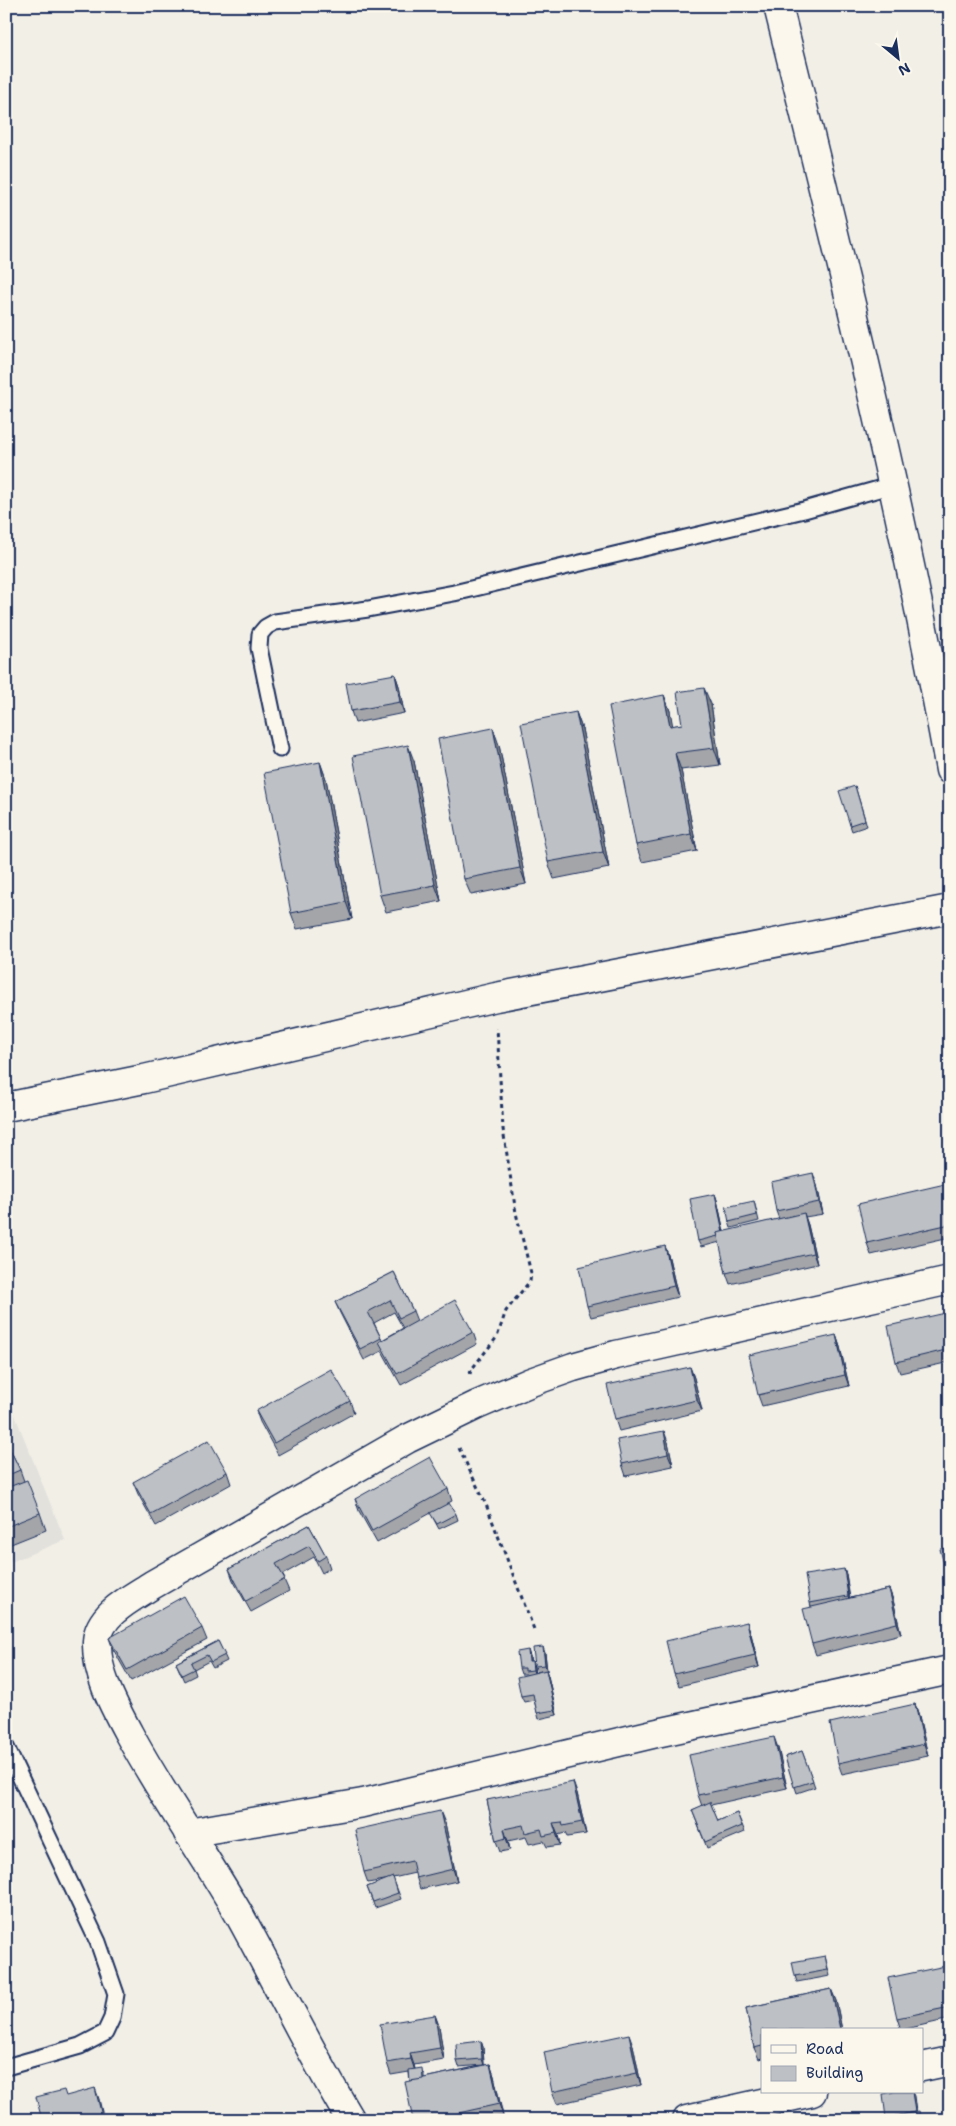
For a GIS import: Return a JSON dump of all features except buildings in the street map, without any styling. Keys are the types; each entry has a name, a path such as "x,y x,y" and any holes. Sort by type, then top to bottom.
{"street":[{"path":"778,6 893,485 929,654 950,770"},
{"path":"6,1107 153,1076 496,998 950,909"},
{"path":"351,2120 240,1917 132,1738 101,1674 97,1657 97,1640 105,1621 118,1608 152,1585 407,1439 477,1405 573,1367 616,1355 950,1280"},
{"path":"188,1833 364,1803 657,1733 950,1670"},
{"path":"924,2067 950,2061"},
{"path":"687,2120 803,2094"}],"lane":[{"path":"280,748 259,648 260,634 266,627 275,622 368,609 454,593 794,512 893,485"},
{"path":"6,1747 98,1942 116,1994 112,2018 105,2033 80,2046 6,2067"}],"path":[{"path":"477,1405 471,1385 471,1370 497,1337 506,1311 530,1281 531,1273 516,1213 503,1129 496,998"},
{"path":"444,1421 477,1484 535,1632"}],"shaded area":[{"path":"6,1393 65,1540 6,1564"}]}
